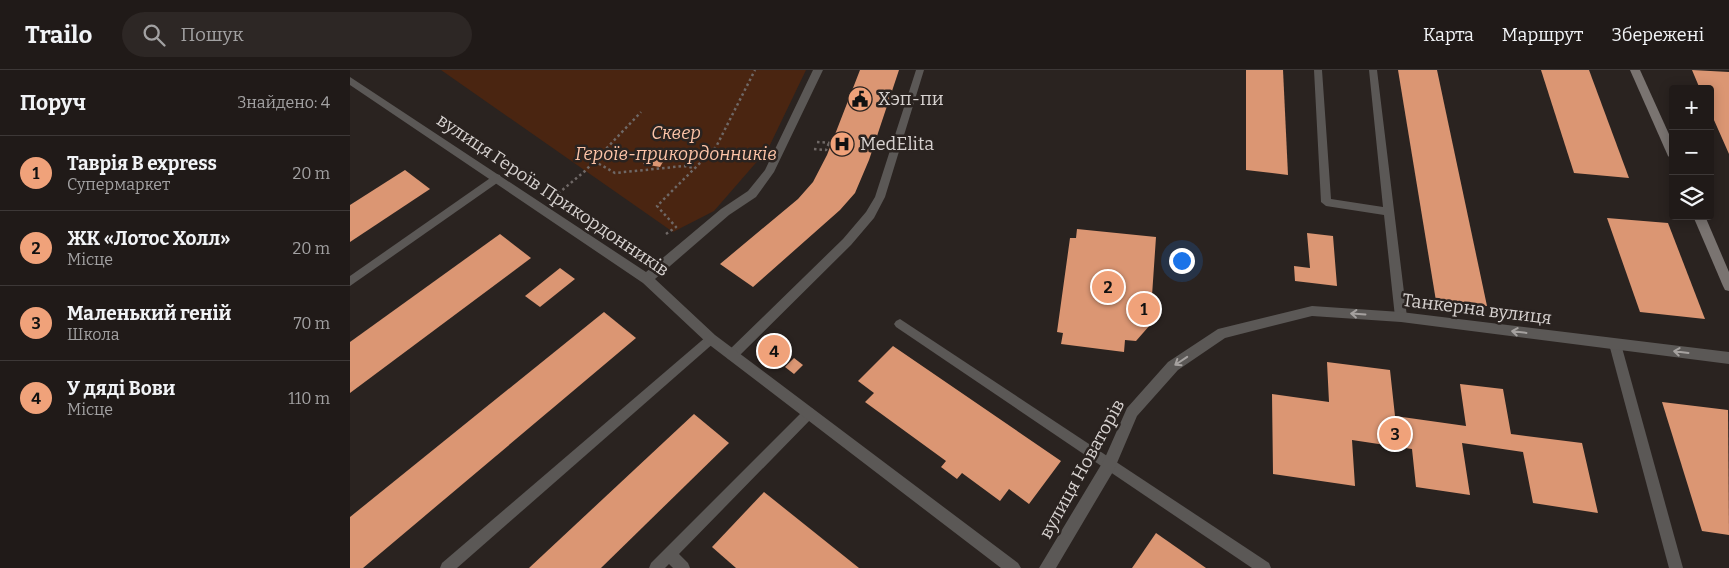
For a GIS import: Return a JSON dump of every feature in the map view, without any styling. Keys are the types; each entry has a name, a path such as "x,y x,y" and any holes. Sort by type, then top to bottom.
{"street":[{"path":"647,279 725,212 752,194 769,172 818,70"},
{"path":"1635,70 1669,147"},
{"name":"вулиця Героїв Прикордонників","path":"350,80 647,279 711,339 1013,568"},
{"path":"1701,220 1729,286"},
{"name":"Танкерна вулиця","path":"1222,333 1312,311 1400,317 1729,358"},
{"name":"вулиця Новаторів","path":"1047,568 1109,464 1132,412 1173,366 1222,333"}],"lane":[{"path":"732,355 847,242 870,215 880,197 920,70"},
{"path":"1318,70 1326,202 1388,212"},
{"path":"1373,70 1400,317"},
{"path":"350,282 496,178"},
{"path":"900,324 1264,568"},
{"path":"447,568 711,339"},
{"path":"1615,344 1676,568"},
{"path":"656,568 809,413"},
{"path":"670,555 683,568"}],"path":[{"path":"666,234 676,227 657,206 716,147 755,70"},
{"path":"541,208 594,161 641,112"},
{"path":"814,149 826,150 830,143 817,142"},
{"path":"594,161 615,173 684,166 695,168"}],"green space":[{"name":"Сквер Героїв-прикордонників","path":"441,70 806,70 768,149 714,211 673,232"}],"building":[{"path":"860,70 899,70 869,160 855,193 840,210 753,287 720,264 798,199 813,182 827,155"},
{"path":"1246,70 1283,70 1288,175 1246,170"},
{"path":"1398,70 1437,70 1487,306 1436,301"},
{"path":"1541,70 1589,70 1629,178 1574,173"},
{"path":"1692,70 1729,72 1729,154 1714,120 1714,85 1698,85"},
{"path":"647,158 664,160 660,167 643,164"},
{"path":"405,170 430,189 350,242 350,205"},
{"path":"1607,218 1668,223 1705,319 1640,312"},
{"path":"1077,229 1156,237 1150,325 1136,341 1125,340 1124,352 1061,344 1063,333 1057,332 1070,238 1076,238"},
{"path":"1307,233 1333,236 1337,286 1295,281 1294,266 1310,268"},
{"path":"500,234 531,258 350,393 350,342"},
{"path":"560,268 575,279 540,307 525,296"},
{"path":"604,312 636,338 363,568 350,568 350,517"},
{"path":"771,342 785,352 777,360 763,351"},
{"path":"893,346 1061,461 1029,504 1009,489 1000,501 962,473 957,479 941,467 946,461 865,402 874,393 858,381"},
{"path":"794,358 803,365 794,374 785,367"},
{"path":"1327,362 1390,370 1395,416 1466,426 1460,384 1503,389 1511,434 1582,443 1598,513 1533,503 1523,452 1462,443 1470,495 1416,487 1412,449 1352,440 1355,486 1273,474 1272,394 1329,402"},
{"path":"1662,402 1728,410 1729,535 1702,531"},
{"path":"694,414 729,443 601,568 529,568"},
{"path":"764,492 859,568 736,568 712,547"},
{"path":"1156,533 1206,568 1132,568"}],"place":[{"name":"Хэп-пи","path":"860,99"},
{"name":"MedElita","path":"842,144"},
{"name":"ЖК «Лотос Холл»","path":"1108,287"},
{"name":"Таврія В express","path":"1144,309"},
{"name":"У дяді Вови","path":"774,351"},
{"name":"Маленький геній","path":"1395,434"}]}
